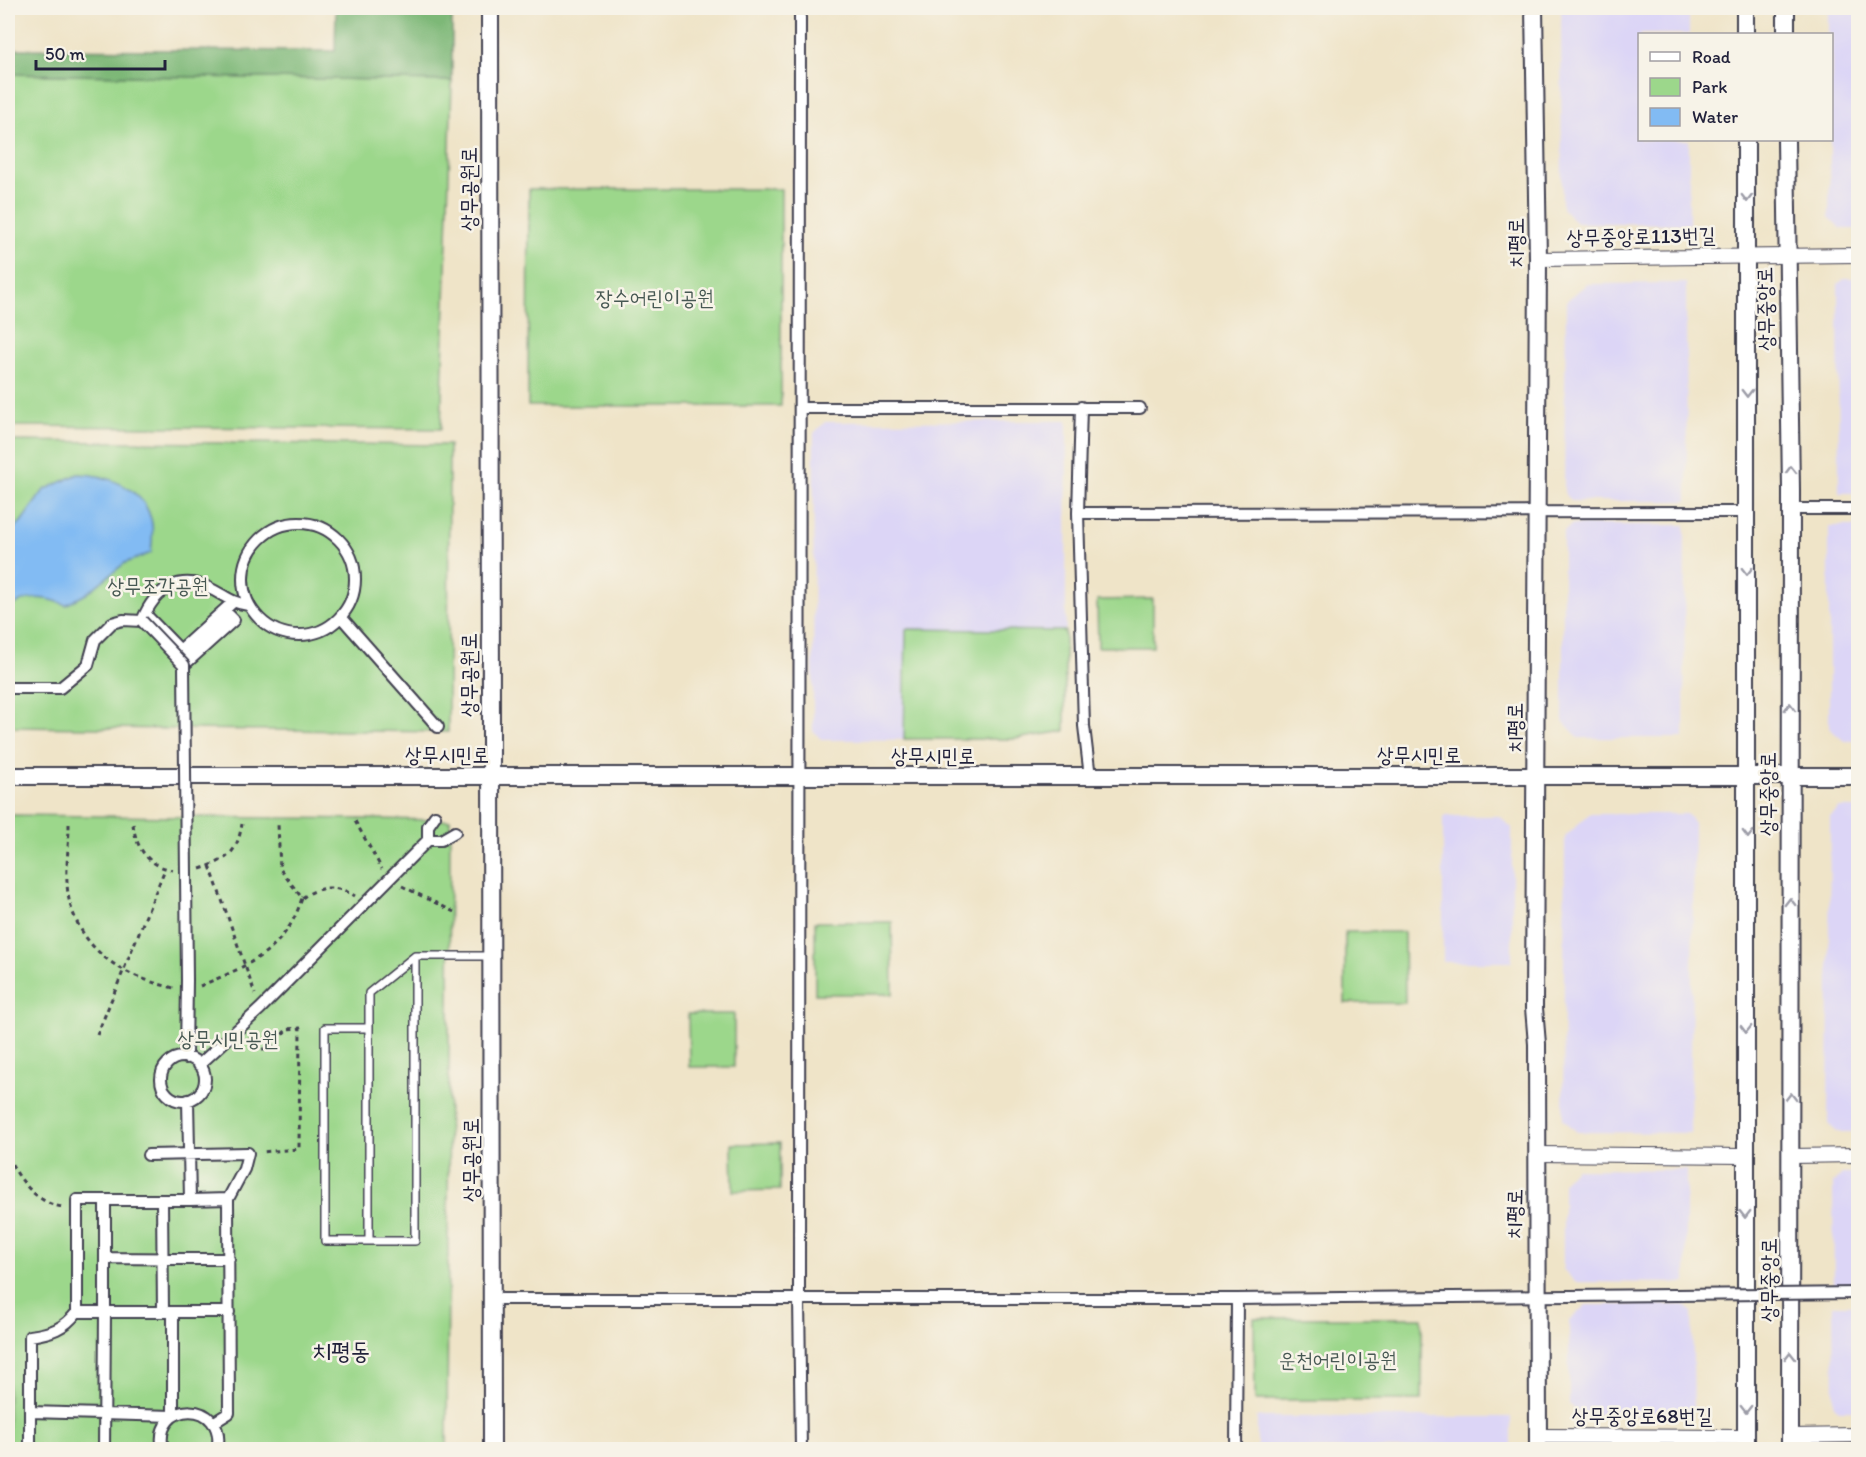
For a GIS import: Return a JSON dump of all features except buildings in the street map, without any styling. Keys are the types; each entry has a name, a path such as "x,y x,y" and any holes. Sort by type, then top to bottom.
{"street":[{"name":"상무공원로","path":"490,8 492,1449"},
{"path":"800,8 799,1298 801,1449"},
{"name":"치평로","path":"1534,8 1538,259 1534,1008 1539,1443"},
{"path":"1745,8 1745,33"},
{"path":"1786,8 1786,33"},
{"name":"상무중앙로","path":"1746,141 1749,776 1744,1156 1746,1443"},
{"name":"상무중앙로","path":"1786,141 1791,509 1790,1442"},
{"name":"상무중앙로113번길","path":"1538,259 1858,255"},
{"path":"1081,407 1078,513 1084,726 1090,777"},
{"path":"801,408 1140,408"},
{"path":"1791,509 1858,509"},
{"path":"1078,513 1747,512"},
{"path":"298,522 325,530 346,548 354,564 355,583 351,601 341,617 326,629 309,635 290,635 272,629 257,618 248,605 242,585 243,566 251,549 271,530 298,522"},
{"path":"143,618 153,597 172,586 191,582 214,590 232,603 248,605"},
{"path":"180,650 232,603"},
{"path":"143,618 185,656 229,615 234,620 184,665"},
{"path":"341,617 438,727"},
{"path":"143,618 184,665 186,1058"},
{"path":"8,688 60,688 88,665 95,640 112,623 143,618"},
{"name":"상무시민로","path":"8,776 1858,776"},
{"path":"199,1065 260,1009 428,840 428,826 435,816"},
{"path":"428,840 441,840 454,832"},
{"path":"179,1058 186,1058 199,1065 204,1085 200,1092 188,1100 173,1099 161,1083 163,1070 167,1064 179,1058"},
{"path":"188,1100 190,1200"},
{"path":"148,1155 248,1153 244,1169 228,1199 229,1413 213,1423"},
{"path":"1537,1154 1744,1156"},
{"path":"1791,1156 1858,1155"},
{"path":"30,1449 30,1336 51,1332 67,1325 77,1312 77,1200 228,1199"},
{"path":"104,1449 105,1200"},
{"path":"162,1200 163,1258 173,1416 162,1430 163,1449"},
{"path":"105,1258 229,1259"},
{"path":"492,1299 1236,1299 1858,1293"},
{"path":"1236,1299 1236,1449"},
{"path":"77,1312 229,1312"},
{"path":"30,1412 105,1412 173,1416 190,1410 207,1417 213,1423 218,1432 217,1449"},
{"path":"1790,1442 1858,1435"},
{"name":"상무중앙로68번길","path":"1539,1443 1746,1443"}],"lane":[{"path":"369,1028 325,1028 325,1241 415,1241 415,956"},
{"path":"369,1241 369,993 415,956 492,956"}],"path":[{"path":"69,824 71,907 93,950 125,971 145,980 186,986 246,967 276,943 296,918 302,898 314,889 334,887 366,903"},
{"path":"278,824 280,869 302,898"},
{"path":"210,866 260,1009"},
{"path":"97,1035 165,869"},
{"path":"240,1028 259,1049 270,1049 287,1029 300,1028 299,1149 248,1153"},
{"path":"8,1156 21,1180 42,1199 54,1205 77,1207"}],"shaded area":[{"path":"1561,8 1689,8 1689,33 1638,33 1638,141 1689,141 1689,224 1577,223 1562,208"},
{"path":"1828,8 1858,8 1858,229 1841,229 1829,217 1830,141 1833,141 1833,33 1828,33"},
{"path":"1845,278 1858,278 1858,493 1839,493 1838,284"},
{"path":"1686,283 1687,501 1571,501 1564,492 1566,301 1587,284"},
{"path":"1067,421 1065,731 1015,739 822,740 813,731 814,433 825,422"},
{"path":"1571,525 1685,525 1684,738 1579,738 1563,721 1563,533"},
{"path":"1829,526 1858,526 1858,741 1844,741 1829,728"},
{"path":"1839,808 1858,808 1858,1132 1837,1132 1828,1124 1830,817"},
{"path":"1589,814 1687,814 1694,823 1690,1133 1577,1132 1563,1119 1565,837"},
{"path":"1443,816 1499,816 1512,828 1512,962 1443,962"},
{"path":"1575,1169 1686,1170 1686,1283 1575,1282 1563,1269 1563,1182"},
{"path":"1842,1174 1858,1174 1858,1287 1834,1287 1833,1183"},
{"path":"1586,1305 1684,1305 1692,1312 1694,1408 1685,1415 1583,1415 1569,1404 1569,1321"},
{"path":"1833,1305 1858,1305 1858,1410 1839,1410 1834,1406"},
{"path":"1257,1417 1511,1417 1511,1449 1257,1449"}],"green space":[{"path":"336,8 452,8 452,81 8,74 8,49 335,51"},
{"path":"8,74 452,81 441,429 8,426"},
{"name":"장수어린이공원","path":"529,189 781,189 781,406 528,406"},
{"name":"상무조각공원","path":"8,441 449,445 448,732 8,727"},
{"path":"1153,599 1153,647 1098,647 1097,600"},
{"path":"906,629 1065,631 1065,731 1015,739 904,739"},
{"name":"상무시민공원","path":"8,815 450,820 447,1449 8,1450"},
{"path":"815,922 892,922 893,994 815,994"},
{"path":"1345,932 1404,932 1405,1003 1345,1003"},
{"path":"688,1014 734,1014 734,1067 689,1067"},
{"path":"780,1143 780,1190 733,1191 732,1144"},
{"name":"운천어린이공원","path":"1254,1318 1422,1318 1422,1400 1255,1400"}],"water":[{"path":"78,474 112,480 132,491 140,499 147,508 152,523 151,553 125,563 86,594 66,605 36,598 22,601 8,609 8,534 21,522 44,490"}],"district":[{"name":"치평동","path":"341,1350"}]}
